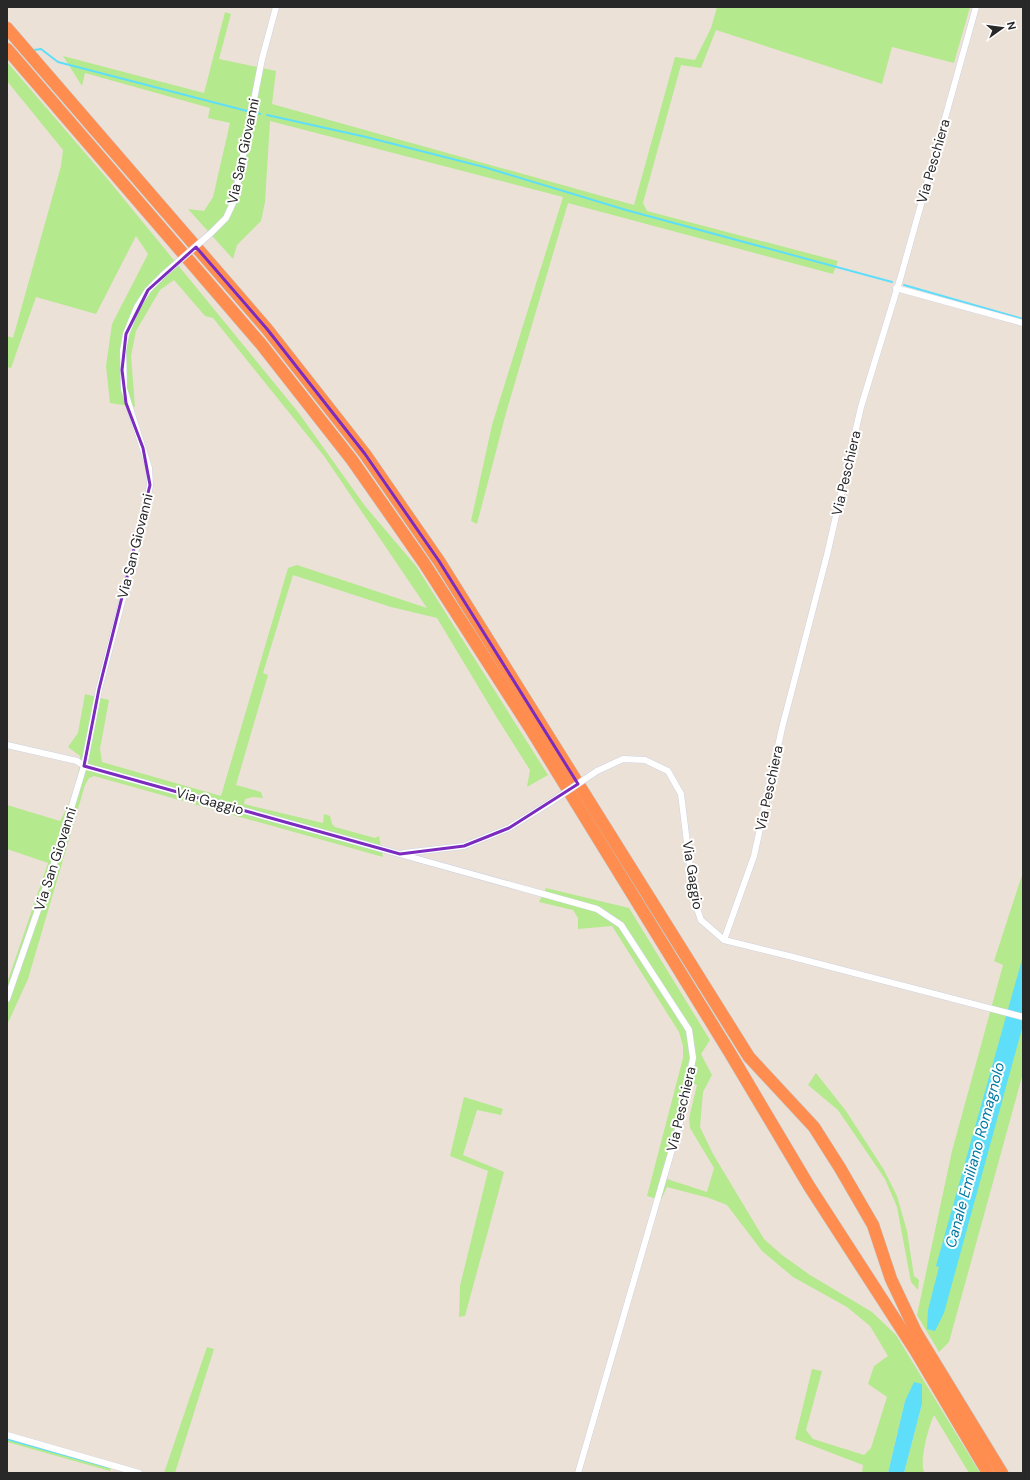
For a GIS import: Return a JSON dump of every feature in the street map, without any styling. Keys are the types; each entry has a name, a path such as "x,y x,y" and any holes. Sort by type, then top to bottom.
{"highway":[{"path":"7,28 267,329 370,460 439,561 749,1057 814,1127 840,1168 873,1225 891,1279 916,1332 1002,1473"},
{"path":"7,49 261,344 352,460 415,550 530,728 730,1053 809,1186 915,1350 988,1473"}],"street":[{"name":"Via San Giovanni","path":"7,998 55,862 84,766 99,689 143,522 150,486 149,468 131,418 124,389 123,351 126,334 137,307 148,290 226,218 234,201 262,59 276,7"},
{"name":"Via Peschiera","path":"724,940 754,856 782,728 825,562 861,407 976,7"},
{"path":"896,288 1023,323"},
{"name":"Via Gaggio","path":"7,745 78,761 84,766 413,858"},
{"name":"Via Gaggio","path":"400,854 464,846 509,828 597,771 623,759 645,760 668,771 681,794 694,900 701,920 724,940 1023,1017"},
{"name":"Via Peschiera","path":"413,858 597,909 621,925 688,1030 693,1058 680,1122 578,1473"},
{"path":"7,1435 139,1473"}],"highlighted area":[{"path":"196,247 267,329 365,454 439,561 578,784 509,828 464,846 400,854 84,766 99,689 150,485 143,448 126,403 122,370 126,334 148,290"}],"green space":[{"path":"717,7 970,7 954,63 892,47 882,84 716,30 701,68 681,65 643,203 647,211 838,261 833,274 568,203 506,413 477,524 471,521 492,425 563,197 270,121 265,202 261,221 237,245 233,259 188,209 204,211 213,197 230,123 208,118 210,108 85,73 82,86 63,56 204,93 225,12 231,14 219,59 276,71 272,104 634,205 675,57 695,60 711,28"},
{"path":"7,62 110,182 298,412 365,506 416,566 548,775 527,787 530,770 437,618 391,607 293,575 263,673 268,675 236,785 261,792 263,798 253,797 245,799 244,804 323,823 324,814 330,816 332,824 335,827 375,838 379,836 383,857 94,776 89,778 85,785 28,979 7,1025 7,983 48,863 7,849 7,805 60,821 68,806 77,781 80,756 68,747 78,733 85,694 109,700 100,749 102,762 221,796 288,568 297,565 427,608 324,456 213,318 205,316 174,280 160,290 136,331 131,356 135,407 110,403 106,366 112,324 148,254 136,236 96,314 36,297 11,368 7,367 7,336 13,338 61,166 63,150 7,81"},
{"path":"1023,872 1023,1073 949,1342 939,1352 917,1315 952,1151 1003,965 994,961"},
{"path":"546,888 629,908 710,1040 701,1054 712,1075 703,1092 700,1127 713,1154 764,1239 782,1255 810,1275 872,1312 896,1335 980,1473 969,1473 934,1415 923,1454 923,1469 925,1473 904,1473 922,1404 921,1395 915,1382 905,1401 888,1473 862,1473 863,1465 795,1439 812,1369 822,1371 806,1430 813,1439 864,1455 871,1448 887,1397 868,1384 874,1366 888,1356 870,1326 847,1307 793,1277 762,1251 727,1205 709,1198 667,1187 661,1200 647,1196 683,1058 683,1046 679,1032 612,926 578,929 578,918 573,910 539,902","holes":["691,1083 697,1085 689,1118 690,1128 714,1168 707,1192 667,1179"]},
{"path":"816,1073 846,1111 884,1170 897,1196 907,1231 914,1276 919,1280 918,1290 911,1282 897,1207 885,1179 838,1110 808,1085"},
{"path":"464,1097 503,1109 501,1115 477,1110 463,1155 504,1172 465,1316 459,1317 460,1286 488,1171 450,1156"},
{"path":"207,1347 214,1349 175,1473 164,1473"},
{"path":"7,1432 113,1463 110,1471 7,1442"}],"water":[{"name":"Canale Emiliano Romagnolo","path":"1023,956 1023,1025 944,1313 935,1331 927,1329 928,1310 939,1267 936,1266"},
{"path":"914,1382 922,1384 922,1404 904,1473 888,1473 905,1401"}],"waterway":[{"path":"34,50 41,49 58,62 247,111"},
{"path":"267,115 366,137 484,167 626,210 892,282"},
{"path":"904,285 1023,319"},
{"path":"7,1439 108,1467"}]}
